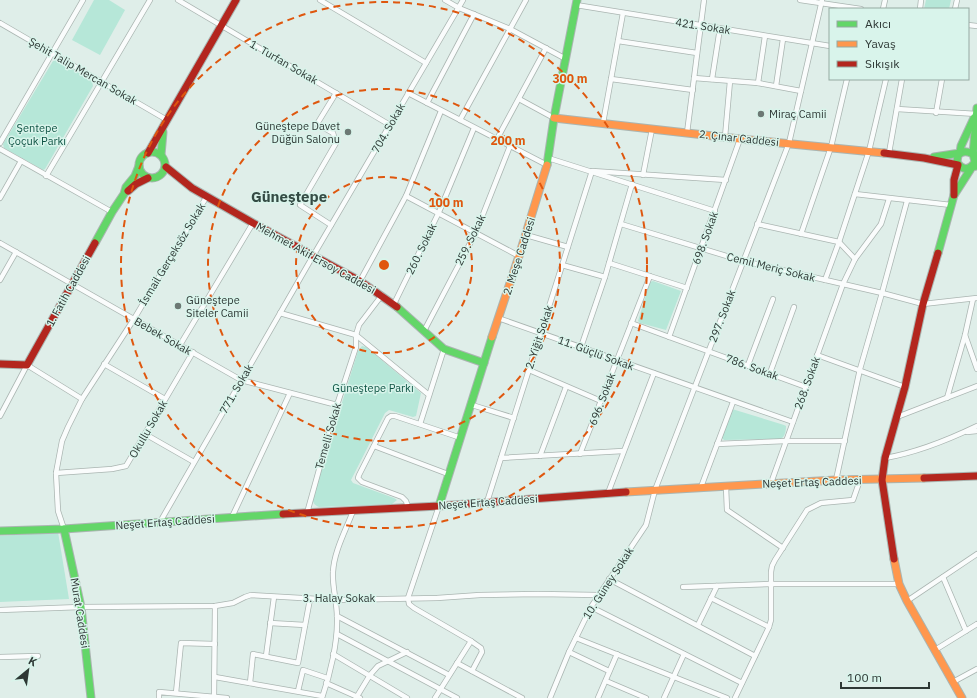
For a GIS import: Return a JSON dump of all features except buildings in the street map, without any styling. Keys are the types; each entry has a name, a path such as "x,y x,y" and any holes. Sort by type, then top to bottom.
{"street":[{"path":"0,143 83,0"},
{"path":"46,176 150,0"},
{"name":"1. Turfan Sokak","path":"178,0 390,124"},
{"path":"192,188 188,188 172,179 148,178 141,174 139,166 141,158 154,145 160,129 165,123 236,0"},
{"path":"320,0 426,63"},
{"path":"445,0 459,8 510,29 566,59"},
{"name":"704. Sokak","path":"313,256 463,0"},
{"path":"460,120 526,0"},
{"path":"687,133 704,0"},
{"path":"800,0 855,8"},
{"name":"297. Sokak","path":"656,490 789,143 822,2"},
{"name":"421. Sokak","path":"576,3 623,13 829,46"},
{"name":"2. Meşe Caddesi","path":"439,506 547,165 554,118 576,3"},
{"path":"603,123 623,13"},
{"path":"427,103 474,14"},
{"name":"Şehit Talip Mercan Sokak","path":"0,23 102,82 165,123"},
{"path":"712,79 720,28"},
{"path":"758,83 765,36"},
{"path":"776,86 783,39"},
{"path":"618,41 697,53"},
{"path":"497,139 546,48"},
{"path":"611,78 693,90"},
{"path":"694,78 758,83 801,91"},
{"path":"801,234 831,147 847,80"},
{"path":"825,280 869,151 886,80"},
{"path":"889,153 902,80"},
{"path":"936,112 942,80"},
{"path":"725,137 730,81"},
{"path":"332,224 300,205 336,143 333,133 317,124 336,92"},
{"path":"408,93 547,165"},
{"path":"519,98 554,118"},
{"path":"897,109 936,112 977,112"},
{"path":"360,281 406,196 441,111"},
{"path":"954,195 953,187 955,172 958,165 957,160 961,146 977,112"},
{"path":"962,698 907,601 899,584 882,480 885,458 905,387 923,304 951,205 954,195 974,166 977,112"},
{"name":"2. Çınar Caddesi","path":"554,118 740,139 889,153 924,158"},
{"path":"159,178 165,171 166,167 161,155 165,123"},
{"name":"260. Sokak","path":"394,304 439,212 474,128"},
{"path":"643,175 652,129"},
{"name":"698. Sokak","path":"669,337 740,139"},
{"name":"259. Sokak","path":"424,331 476,232 510,146"},
{"path":"0,149 112,212"},
{"path":"924,158 947,156 968,151 975,155"},
{"path":"148,152 161,155"},
{"path":"548,158 715,211"},
{"path":"924,158 958,165 966,169 974,166"},
{"path":"0,198 21,161"},
{"name":"1. Fatih Caddesi","path":"27,365 112,212 124,194 126,187 135,176 139,166"},
{"name":"Mehmet Akif Ersoy Caddesi","path":"166,167 174,175 189,184 192,188 360,281 382,295 444,349 484,363"},
{"path":"592,172 726,180"},
{"name":"2. Yiğit Sokak","path":"487,502 592,172"},
{"path":"124,194 136,184 148,178"},
{"path":"581,347 605,277 632,184"},
{"path":"855,194 951,205"},
{"name":"İsmail Gerçeksöz Sokak","path":"64,529 58,511 56,473 62,442 68,428 82,399 134,319 207,196"},
{"path":"406,196 439,212 519,256"},
{"name":"268. Sokak","path":"771,483 843,284 855,259 881,224 889,198"},
{"path":"836,480 860,369 907,201"},
{"path":"180,345 254,223"},
{"name":"Cemil Meriç Sokak","path":"621,224 743,261 923,304"},
{"path":"757,224 839,242 855,259"},
{"path":"526,234 568,247"},
{"name":"Bebek Sokak","path":"0,243 241,380 337,405"},
{"path":"0,280 16,252"},
{"name":"771. Sokak","path":"160,522 313,256"},
{"path":"609,263 687,288"},
{"path":"562,265 605,277"},
{"name":"696. Sokak","path":"580,454 650,276"},
{"name":"Temelli Sokak","path":"307,513 337,405 356,347 356,335 359,325 382,295"},
{"path":"923,304 975,298 947,398"},
{"path":"748,365 773,299"},
{"path":"770,373 794,307"},
{"path":"280,313 356,335 430,395"},
{"name":"11. Güçlü Sokak","path":"498,318 793,422"},
{"name":"786. Sokak","path":"632,323 806,387"},
{"path":"965,334 977,369"},
{"path":"420,424 444,349"},
{"name":"Okullu Sokak","path":"56,473 112,469 126,466 193,352"},
{"path":"817,355 860,369 905,387"},
{"path":"0,364 27,365 82,399"},
{"path":"104,364 165,399"},
{"path":"0,416 27,365"},
{"path":"529,370 601,401"},
{"path":"608,493 654,374"},
{"path":"540,456 566,386"},
{"path":"897,417 977,386"},
{"path":"232,517 290,393"},
{"path":"701,487 733,402"},
{"path":"472,405 514,418"},
{"path":"408,507 406,501 402,497 359,480 359,475 388,418 395,416 460,438"},
{"path":"885,458 900,455 977,426"},
{"path":"964,432 977,431"},
{"path":"145,434 194,462"},
{"path":"718,444 786,441 845,441"},
{"path":"374,446 448,474"},
{"path":"501,458 623,451"},
{"name":"Neşet Ertaş Caddesi","path":"0,532 232,517 439,506 701,487 726,487 836,480 882,480 977,476"},
{"path":"735,698 771,620 772,566 807,510 821,503 853,500 860,480"},
{"path":"726,487 726,510 783,548"},
{"name":"10. Güney Sokak","path":"550,698 568,652 591,607 646,525 656,490"},
{"path":"439,506 408,598 410,604 414,608 481,648 482,652 472,672"},
{"path":"215,677 298,691 322,697 337,634 333,572 336,556 353,511"},
{"name":"Murat Caddesi","path":"64,529 81,607 91,698"},
{"path":"907,601 977,554"},
{"path":"943,577 966,631"},
{"path":"609,579 755,656"},
{"path":"683,587 771,584 899,584"},
{"path":"698,625 717,586"},
{"name":"3. Halay Sokak","path":"0,610 81,607 215,606 233,603 251,595 336,600 538,594 598,595"},
{"path":"266,656 274,597"},
{"path":"711,598 769,627"},
{"path":"250,683 254,654 298,663 310,599"},
{"path":"214,697 215,606"},
{"path":"591,607 742,683"},
{"path":"337,616 449,675"},
{"path":"270,623 305,625"},
{"path":"935,650 977,624"},
{"path":"337,634 457,698"},
{"path":"576,638 727,698"},
{"path":"435,698 471,641"},
{"path":"176,693 181,643 215,644"},
{"path":"298,691 303,670 358,697 370,675 378,666 407,652"},
{"path":"568,652 609,672"},
{"path":"333,654 407,698"},
{"path":"598,698 617,654"},
{"path":"664,698 684,654"},
{"path":"0,657 38,656"},
{"path":"457,663 522,698"},
{"path":"953,682 977,669"},
{"path":"606,680 646,698"},
{"path":"159,698 160,692 227,698"}],"green space":[{"path":"94,0 109,0 125,10 100,55 72,40"},
{"path":"926,0 951,0 949,8 924,8"},
{"name":"Şentepe Çoçuk Parkı","path":"56,60 92,80 93,86 45,169 43,170 4,148 3,144 53,61"},
{"path":"653,281 681,291 666,330 640,323 638,321 650,282"},
{"name":"Güneştepe Parkı","path":"362,346 366,347 421,393 416,416 413,417 389,410 385,413 351,480 353,483 397,500 392,504 319,507 314,503 313,496 358,351"},
{"path":"732,409 786,426 784,435 781,439 724,440 721,437"},
{"path":"58,532 69,599 0,602 0,536"}],"traffic: fast":[{"path":"547,165 554,118 577,0"},
{"path":"977,108 973,154 975,162 968,168 961,167 957,162 958,155 963,152 972,153 974,154 977,155"},
{"path":"934,157 960,153 961,146 974,118"},
{"path":"161,155 163,132"},
{"path":"152,152 162,155 165,165 162,175 152,178 142,175 139,165 142,155 152,152"},
{"path":"95,243 124,194 126,187 135,176 139,166"},
{"path":"938,253 954,195 972,167 977,166"},
{"path":"397,307 444,349 484,363"},
{"path":"439,506 492,337"},
{"path":"0,531 64,529 283,514"},
{"path":"64,529 81,607 91,698"}],"traffic: slow":[{"path":"554,118 740,139 884,153"},
{"path":"492,337 547,165"},
{"path":"626,492 836,480 924,478"},
{"path":"894,559 899,584 907,601 962,698"}],"traffic: jam":[{"path":"148,153 236,0"},
{"path":"884,153 924,158 958,165 954,180 954,195"},
{"path":"166,167 192,188 360,281 397,307"},
{"path":"128,191 136,184 148,178"},
{"path":"0,364 27,365 95,243"},
{"path":"894,559 882,480 885,458 905,387 923,304 938,253"},
{"path":"924,478 977,476"},
{"path":"283,514 439,506 626,492"}],"place":[{"name":"Miraç Camii","path":"761,114"},
{"name":"Güneştepe Davet Düğün Salonu","path":"348,132"},
{"name":"Güneştepe Siteler Camii","path":"178,306"}],"district":[{"name":"Güneştepe","path":"289,196"}]}
